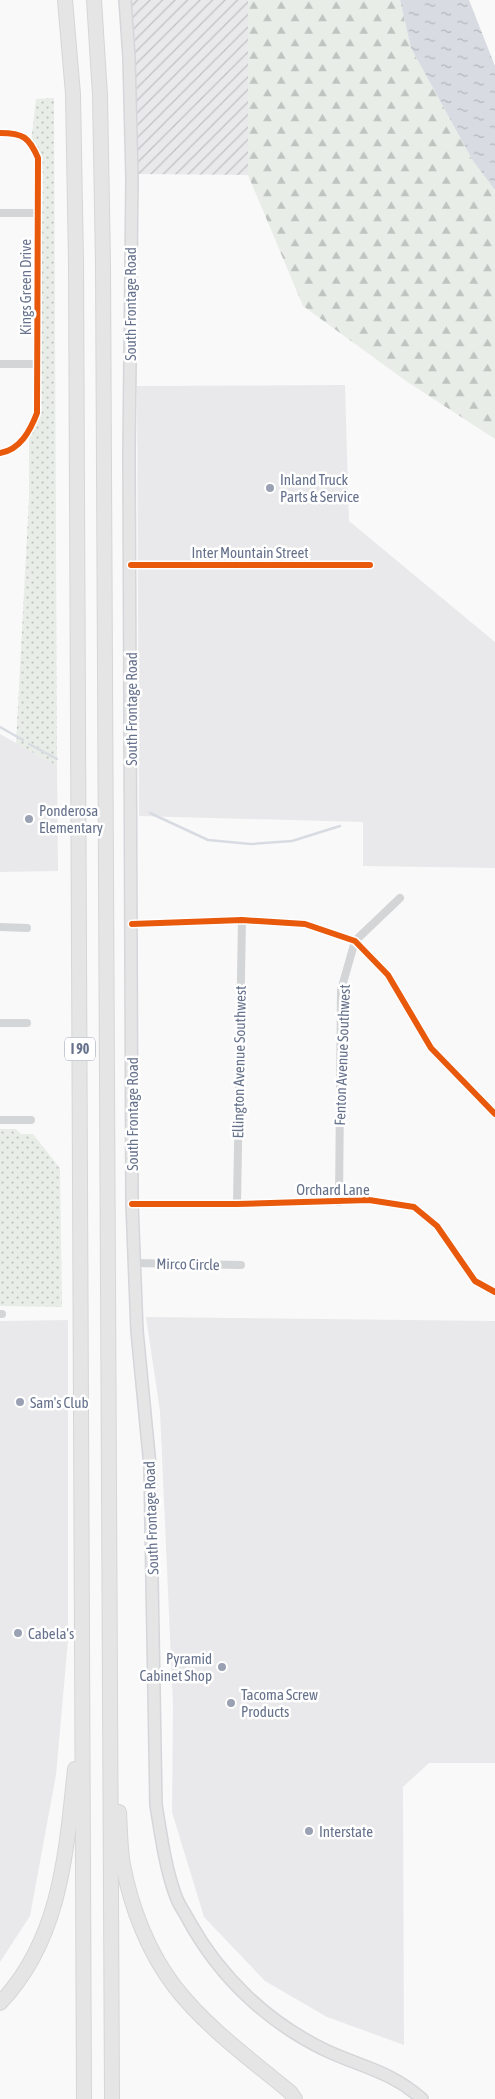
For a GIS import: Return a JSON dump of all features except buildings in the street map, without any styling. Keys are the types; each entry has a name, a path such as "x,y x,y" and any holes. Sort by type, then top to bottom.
{"highway":[{"name":"I 90","path":"65,0 73,94 76,263 80,754 84,2099"},
{"name":"I 90","path":"94,0 100,95 103,263 112,2099"},
{"path":"0,2003 30,1965 48,1926 61,1883 68,1836 82,1696"},
{"path":"110,1702 123,1865 140,1922 153,1952 174,1986 194,2009 290,2092 295,2099"}],"main road":[{"name":"South Frontage Road","path":"125,0 129,57 132,178 129,444 131,565 132,1204 137,1331 150,1466 156,1805 164,1852 175,1896 200,1940 218,1966 241,1991 274,2019 324,2050 373,2069 406,2085 422,2099"}],"street":[{"name":"Kings Green Drive","path":"0,133 16,133 31,143 38,158 37,414 30,431 18,445 0,453"},
{"path":"0,214 38,213"},
{"path":"0,364 37,364"},
{"name":"Inter Mountain Street","path":"131,565 370,565"},
{"path":"355,941 400,898"},
{"path":"132,924 242,920 305,924 355,941 388,976 431,1048 495,1114"},
{"name":"Ellington Avenue Southwest","path":"237,1204 242,920"},
{"path":"0,927 27,928"},
{"name":"Fenton Avenue Southwest","path":"339,1202 342,990 355,941"},
{"path":"0,1023 26,1023"},
{"path":"0,1120 31,1120"},
{"name":"Orchard Lane","path":"132,1204 237,1204 369,1200 414,1207 437,1226 475,1281 495,1292"},
{"name":"Mirco Circle","path":"134,1264 241,1265"}],"shaded area":[{"path":"131,0 248,0 248,175 138,174 137,103"},
{"path":"345,385 349,521 495,642 495,868 363,866 363,822 139,816 137,386"},
{"name":"Ponderosa Elementary","path":"0,734 57,766 58,871 0,872"},
{"path":"146,1317 495,1321 495,1763 429,1763 403,1787 404,2045 327,2017 265,1981 204,1917 172,1812 173,1705 160,1411"},
{"path":"68,1320 68,1640 56,1775 30,1916 0,1962 0,1321"}],"green space":[{"path":"248,0 400,0 411,48 473,161 495,190 495,439 406,381 303,306 248,175"},
{"path":"54,98 57,766 16,743 29,497 29,444 30,431 37,413 43,174 31,143 36,99"},
{"path":"0,1129 16,1129 21,1134 33,1134 60,1168 62,1307 0,1306"}],"water":[{"path":"400,0 469,0 495,66 495,190 473,161 411,48"}],"waterway":[{"path":"0,727 23,740"},
{"path":"29,744 57,759"},
{"path":"150,813 208,840 251,844 292,841 340,826"}],"cycle path":[{"path":"0,133 20,135 32,145 38,158 37,413 19,444 0,453"},
{"path":"131,565 370,565"},
{"path":"132,924 242,920 305,924 355,941 388,975 431,1048 495,1114"},
{"path":"132,1204 237,1204 369,1200 414,1207 437,1226 475,1281 495,1292"}],"place":[{"name":"Inland Truck Parts & Service","path":"270,488"},
{"name":"Ponderosa Elementary","path":"29,819"},
{"name":"Sam's Club","path":"20,1402"},
{"name":"Cabela's","path":"18,1633"},
{"name":"Pyramid Cabinet Shop","path":"222,1667"},
{"name":"Tacoma Screw Products","path":"231,1703"},
{"name":"Interstate","path":"309,1831"}]}
